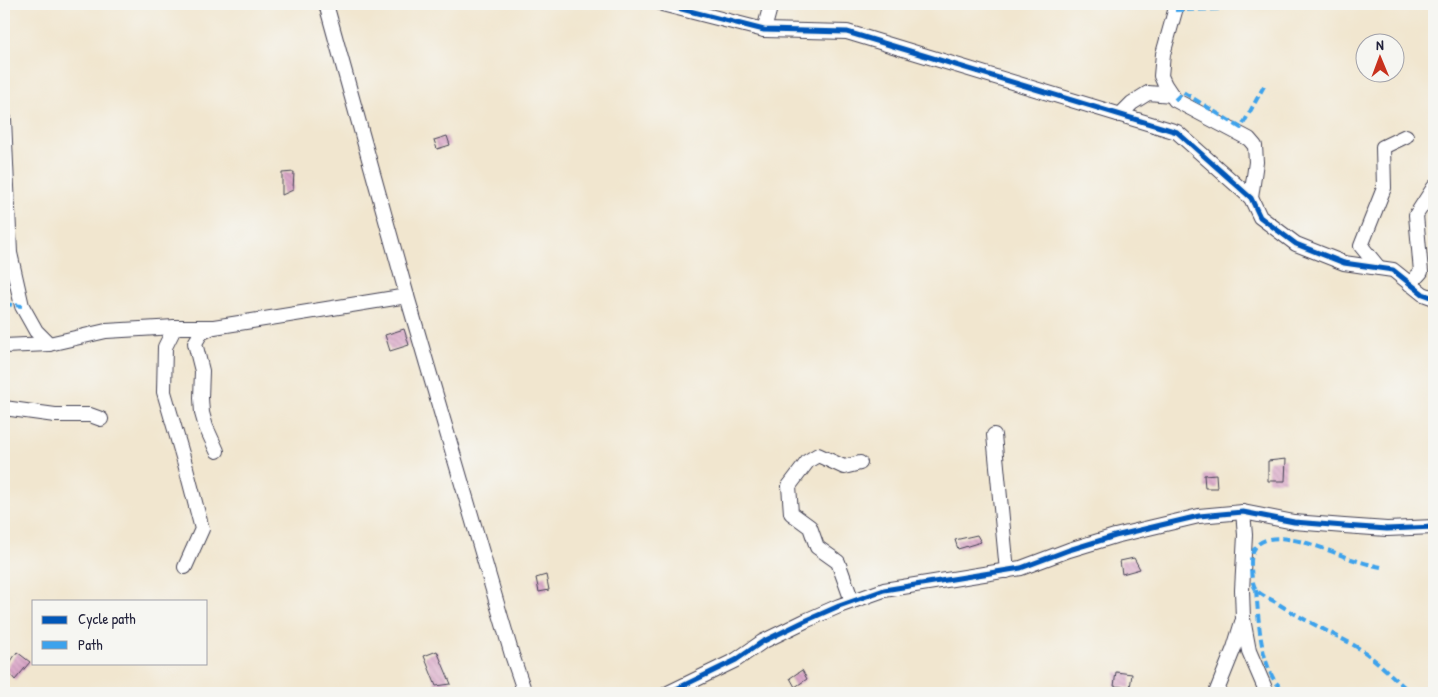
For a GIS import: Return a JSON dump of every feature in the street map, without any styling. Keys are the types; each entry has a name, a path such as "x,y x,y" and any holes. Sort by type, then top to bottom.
{"street":[{"path":"326,4 407,296 512,656 525,693"},
{"path":"662,4 764,30 847,32 1177,132 1252,198 1260,217 1296,244 1344,263 1393,270 1423,294 1434,298"},
{"path":"764,30 770,4"},
{"path":"1177,4 1163,54 1161,76 1165,86 1176,100 1249,139 1255,146 1256,162 1252,198"},
{"path":"1120,116 1132,103 1148,93 1172,94"},
{"path":"4,119 7,252 22,306 36,331 50,344"},
{"path":"1379,268 1361,246 1384,188 1383,147 1406,136"},
{"path":"1410,284 1421,272 1416,215 1434,187"},
{"path":"4,346 50,344 106,330 214,327 407,296"},
{"path":"175,327 165,347 164,392 202,529 185,567"},
{"path":"214,327 201,333 195,343 202,371 202,413 217,450"},
{"path":"4,408 55,415 90,415 101,419"},
{"path":"994,435 1007,571"},
{"path":"852,601 838,562 817,547 810,527 791,513 790,486 808,461 818,455 844,467 860,463"},
{"path":"1243,512 1246,535 1242,590 1243,619 1249,652 1267,693"},
{"path":"668,693 736,660 762,642 805,621 884,590 1021,568 1069,550 1115,536 1199,516 1243,512 1294,522 1344,526 1387,528 1434,527"},
{"path":"1216,693 1243,619"}],"building":[{"path":"447,136 450,145 437,149 434,140"},
{"path":"294,172 293,190 282,195 282,173"},
{"path":"404,329 409,345 390,351 385,335"},
{"path":"1286,459 1285,481 1268,481 1268,461"},
{"path":"1216,474 1217,488 1205,488 1204,475"},
{"path":"977,535 981,542 958,549 955,540"},
{"path":"1134,558 1140,569 1122,574 1120,561"},
{"path":"546,575 549,590 539,592 536,578"},
{"path":"437,651 451,684 436,686 424,656"},
{"path":"17,652 30,662 15,680 6,669"},
{"path":"802,670 807,679 795,687 790,678"},
{"path":"1116,672 1132,674 1130,688 1114,686"}],"marked path":[{"path":"1175,10 1221,9 1226,4"},
{"path":"1175,100 1183,92 1241,128 1264,86"},
{"path":"4,304 22,306"},
{"path":"1381,567 1351,559 1308,543 1275,538 1262,541 1254,550 1251,565 1253,582 1259,593 1359,648 1411,693"},
{"path":"1256,590 1260,635 1268,668 1274,680 1286,693"}],"cycle path":[{"path":"662,4 764,30 847,32 1177,132 1251,198 1260,217 1296,244 1344,263 1393,270 1423,294 1434,298"},
{"path":"668,693 736,660 762,642 805,621 839,606 884,590 1021,568 1069,550 1115,536 1199,516 1243,512 1294,522 1344,526 1387,529 1434,527"}]}
